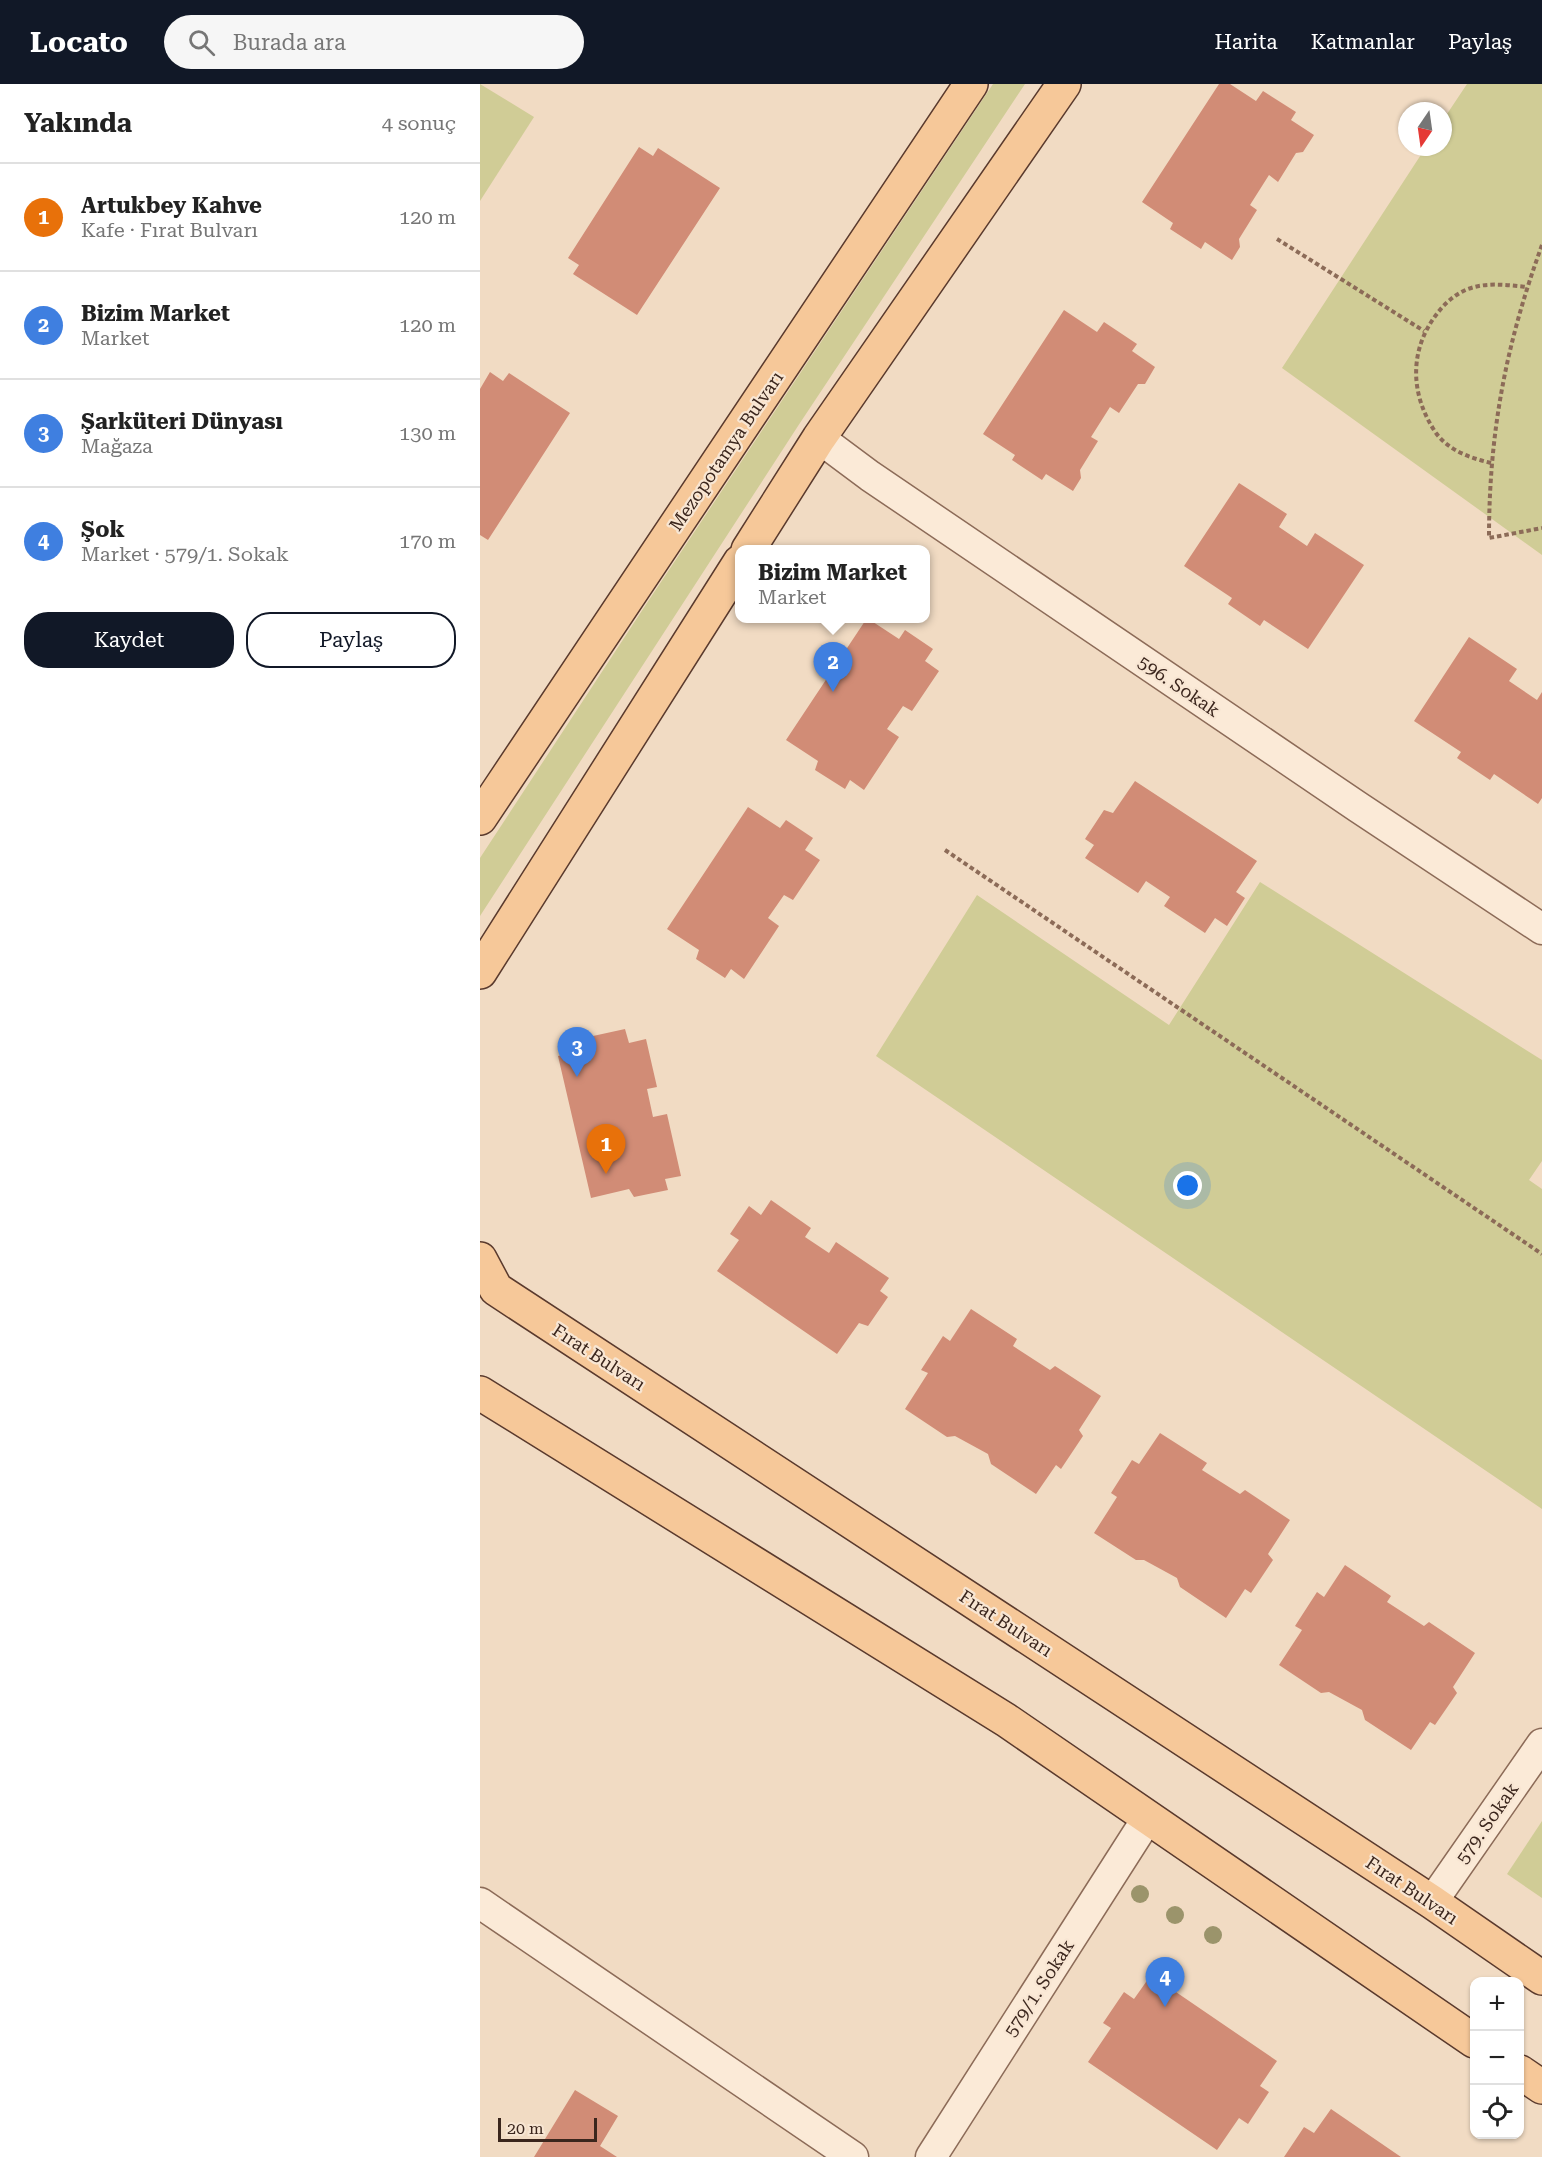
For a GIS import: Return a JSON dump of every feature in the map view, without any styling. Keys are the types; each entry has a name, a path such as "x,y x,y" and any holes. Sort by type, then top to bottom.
{"main road":[{"name":"Mezopotamya Bulvarı","path":"480,818 971,84"},
{"path":"751,545 819,438 1064,84"},
{"path":"480,972 735,570"},
{"name":"Fırat Bulvarı","path":"480,1259 496,1289 1432,1902 1542,1978"},
{"path":"480,1393 1006,1720 1147,1819 1470,2038"},
{"path":"1524,2075 1542,2087"}],"street":[{"name":"596. Sokak","path":"819,438 870,476 1339,794 1542,928"},
{"name":"579. Sokak","path":"1432,1902 1542,1744"},
{"name":"579/1. Sokak","path":"931,2157 1147,1819"},
{"path":"480,1903 853,2157"}],"path":[{"path":"1277,239 1424,331"},
{"path":"1542,245 1527,287 1498,400 1491,464 1489,538 1542,528"},
{"path":"1491,464 1462,455 1437,434 1417,394 1415,358 1424,331 1444,304 1467,290 1496,284 1527,287"},
{"path":"945,850 1542,1254"}],"shaded area":[{"path":"480,84 534,117 480,201"},
{"path":"993,84 1025,84 798,426 480,916 480,858"},
{"path":"1467,84 1542,84 1542,555 1282,368 1420,156 1452,156 1452,106"},
{"path":"1260,882 1542,1060 1542,1161 1529,1180 1542,1189 1542,1509 876,1056 977,895 1169,1025"},
{"path":"1542,1821 1542,1898 1507,1874"}],"building":[{"path":"1219,84 1230,84 1256,101 1263,91 1296,112 1291,120 1314,135 1303,152 1296,153 1278,182 1269,175 1250,205 1257,210 1239,239 1240,247 1232,260 1205,242 1201,249 1170,229 1173,223 1142,202"},
{"path":"639,147 653,156 658,148 720,188 637,315 573,274 579,265 568,258"},
{"path":"1064,310 1097,332 1104,322 1137,344 1132,351 1155,367 1145,384 1138,384 1119,413 1110,407 1091,437 1098,441 1080,470 1081,478 1073,491 1046,474 1042,480 1012,460 1015,455 983,434"},
{"path":"490,372 503,381 509,373 570,413 488,540 480,535 480,389"},
{"path":"1239,483 1287,514 1279,527 1307,546 1315,533 1364,565 1308,649 1264,620 1260,626 1228,604 1232,598 1184,566"},
{"path":"864,623 875,623 899,639 905,630 933,649 925,661 939,671 912,711 903,706 887,729 899,737 864,790 850,780 845,789 815,770 818,761 786,740"},
{"path":"1469,637 1517,669 1509,681 1537,700 1542,692 1542,798 1538,804 1494,774 1490,780 1457,758 1461,752 1414,721"},
{"path":"1135,781 1257,861 1236,892 1245,898 1227,926 1215,918 1205,933 1164,906 1170,897 1146,881 1138,893 1085,858 1094,845 1085,839 1104,810 1113,813"},
{"path":"748,807 780,828 786,820 813,838 805,850 820,860 793,900 784,895 768,918 779,926 744,979 731,969 725,978 696,959 699,950 667,929"},
{"path":"625,1029 629,1043 646,1039 657,1087 647,1089 653,1117 667,1114 681,1176 665,1179 668,1190 634,1197 629,1189 591,1198 558,1056 595,1048 593,1036"},
{"path":"771,1200 811,1228 805,1237 829,1253 836,1242 889,1278 880,1291 888,1297 868,1326 859,1323 837,1354 717,1271 739,1240 730,1234 749,1206 761,1215"},
{"path":"971,1309 1017,1339 1013,1346 1050,1370 1055,1366 1101,1396 1079,1430 1083,1436 1061,1469 1056,1465 1036,1494 991,1464 988,1454 955,1436 947,1437 905,1409 928,1373 921,1370 943,1336 950,1341"},
{"path":"1160,1433 1207,1463 1202,1470 1240,1494 1245,1490 1290,1520 1268,1554 1273,1560 1251,1593 1245,1589 1226,1618 1180,1587 1177,1578 1144,1560 1136,1560 1094,1533 1117,1497 1111,1493 1132,1460 1139,1464"},
{"path":"1345,1565 1391,1596 1387,1602 1424,1626 1429,1622 1475,1653 1453,1687 1457,1693 1435,1725 1430,1722 1411,1750 1365,1720 1362,1710 1329,1692 1321,1693 1279,1665 1302,1630 1295,1626 1317,1592 1324,1597"},
{"path":"1151,1975 1277,2061 1260,2086 1269,2092 1248,2124 1239,2118 1217,2150 1088,2062 1111,2028 1103,2023 1124,1992 1134,1999"},
{"path":"575,2090 618,2116 600,2146 617,2157 534,2157"},
{"path":"1331,2109 1401,2157 1284,2157 1304,2127 1314,2133"}],"place":[{"name":"Bizim Market","path":"833,692"},
{"name":"Şarküteri Dünyası","path":"577,1077"},
{"name":"Artukbey Kahve","path":"606,1174"},
{"name":"Şok","path":"1165,2007"}]}
